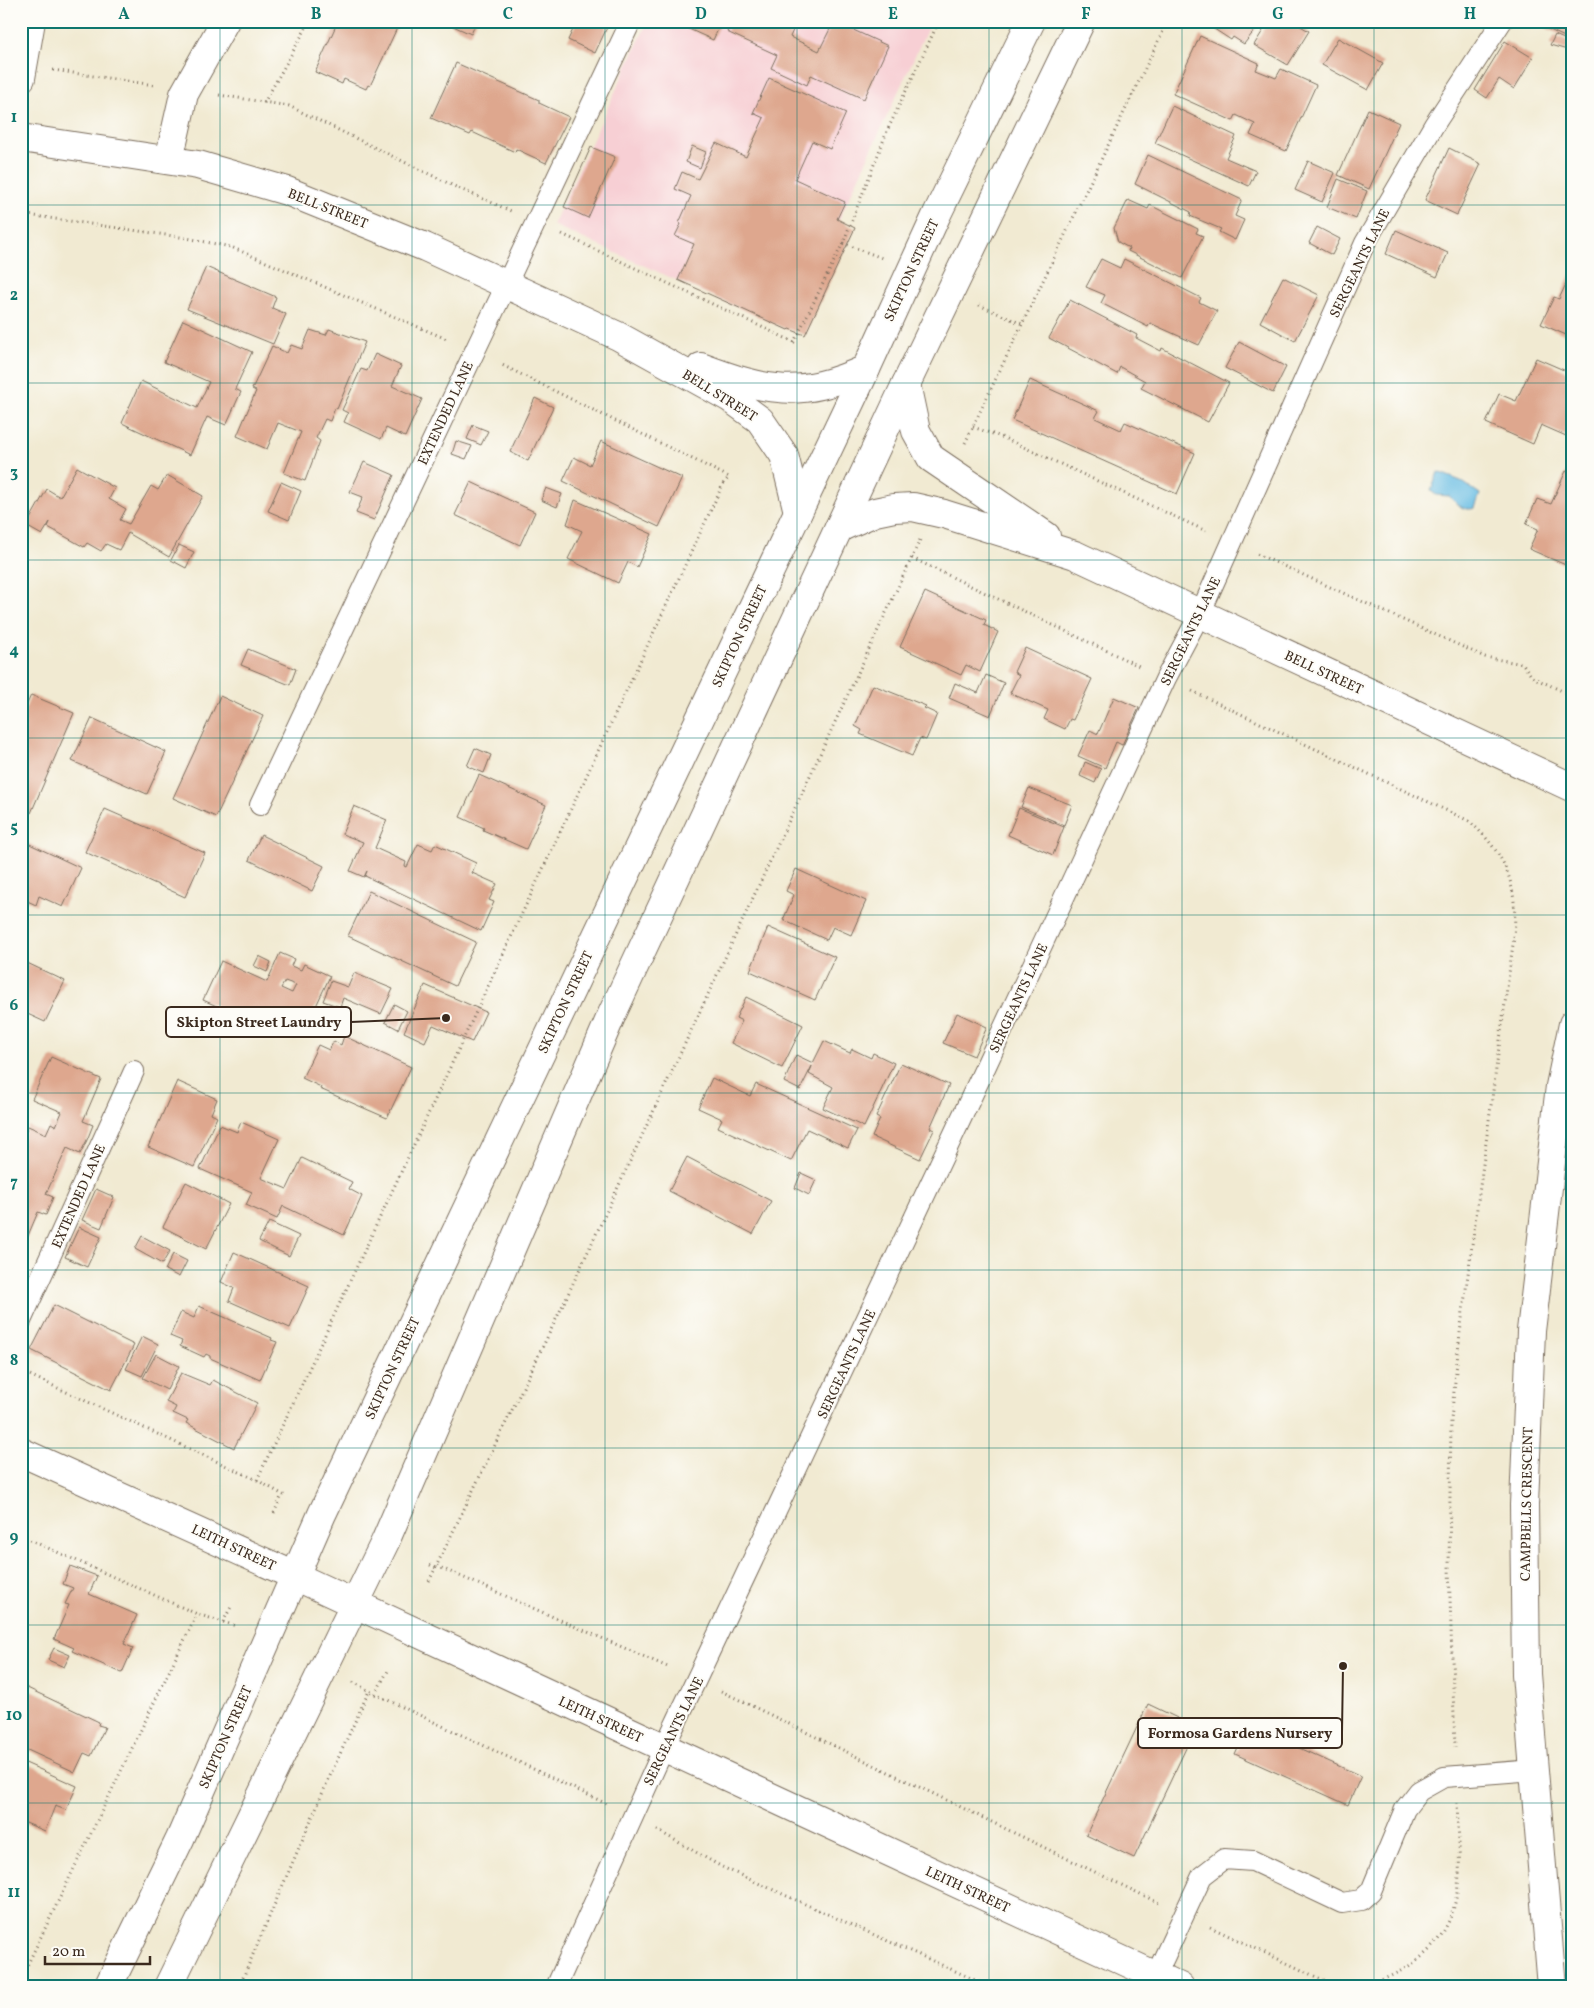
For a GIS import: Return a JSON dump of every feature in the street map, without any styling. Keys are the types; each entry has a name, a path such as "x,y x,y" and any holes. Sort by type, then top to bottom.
{"main road":[{"path":"22,72 30,21"},
{"path":"169,160 180,107 186,90 225,21"},
{"name":"SKIPTON STREET","path":"108,1987 180,1839 326,1505 866,369 929,230 1031,21"},
{"path":"168,1987 389,1532 612,1014 906,384 1081,21"},
{"name":"BELL STREET","path":"21,138 169,160 220,170 287,192 425,247 618,336 730,398 760,420 784,455 798,512"},
{"name":"BELL STREET","path":"618,336 727,377 770,388 793,390 814,388 842,380 866,369"},
{"name":"BELL STREET","path":"906,384 912,421 922,444 931,458 950,473 1075,555 1573,788"},
{"name":"BELL STREET","path":"839,528 864,516 894,508 913,507 933,511 1075,555"},
{"name":"CAMPBELLS CRESCENT","path":"1552,1987 1526,1674 1524,1505 1531,1341 1542,1223 1560,1086 1573,1024"},
{"name":"LEITH STREET","path":"21,1452 295,1576 1180,1987"}],"lane":[{"name":"EXTENDED LANE","path":"260,805 631,21"},
{"name":"SERGEANTS LANE","path":"556,1987 664,1748 698,1680 1166,678 1200,614 1365,243 1434,125 1502,21"},
{"name":"EXTENDED LANE","path":"21,1322 134,1071"},
{"path":"1156,1975 1202,1876 1224,1859 1253,1861 1342,1903 1361,1900 1371,1891 1405,1809 1419,1791 1444,1777 1534,1770"}],"path":[{"path":"264,103 310,21"},
{"path":"22,72 186,90 290,106 458,188 536,222 794,342 843,243 888,129 939,21"},
{"path":"950,473 1162,31 1169,21"},
{"path":"21,214 187,238 231,247 475,351 729,477 719,493 257,1480"},
{"path":"843,243 885,259"},
{"path":"974,302 1022,324"},
{"path":"973,427 1004,438 1485,657 1524,664 1532,677 1573,696"},
{"path":"430,1581 566,1298 933,511"},
{"path":"430,1565 698,1680 1183,1915 1310,1974 1346,1985 1367,1984 1399,1972 1417,1962 1430,1950 1441,1935 1456,1904 1460,1872 1449,1568 1451,1420 1460,1333 1514,936 1515,906 1509,876 1498,851 1469,821 912,558"},
{"path":"21,1371 257,1480 287,1498"},
{"path":"274,1513 282,1495"},
{"path":"21,1536 197,1614 236,1626"},
{"path":"223,1622 231,1607"},
{"path":"21,1978 197,1614"},
{"path":"375,1694 389,1669"},
{"path":"353,1682 633,1817 722,1867 991,1987"},
{"path":"238,1987 369,1691"}],"shaded area":[{"path":"648,21 931,21 788,330 553,225"}],"water":[{"path":"1438,472 1461,481 1480,494 1475,508 1463,508 1449,496 1436,495 1431,491"}],"building":[{"path":"338,21 395,21 393,27 397,28 370,86 368,85 366,89 344,79 342,84 315,72"},
{"path":"452,21 477,21 471,34 451,25"},
{"path":"577,21 610,21 595,53 568,40"},
{"path":"681,21 717,21 721,23 713,40 680,25"},
{"path":"732,21 797,21 790,37 819,51 834,21 888,46 864,99 811,75 807,85 771,68 777,55 727,32"},
{"path":"1202,21 1262,21 1244,44 1233,37 1231,40"},
{"path":"1269,21 1292,21 1309,31 1288,65 1254,45"},
{"path":"1313,21 1326,21 1322,27"},
{"path":"1531,21 1573,21 1573,41"},
{"path":"1555,35 1573,43 1571,51 1550,45"},
{"path":"1200,36 1259,63 1256,70 1276,78 1281,69 1316,85 1286,151 1250,135 1255,124 1236,115 1233,121 1173,94"},
{"path":"1338,38 1383,63 1368,90 1322,65"},
{"path":"1505,41 1533,58 1514,89 1499,79 1487,98 1475,90"},
{"path":"456,63 539,100 539,103 569,117 546,163 516,149 515,152 472,132 470,135 431,118"},
{"path":"769,78 846,113 830,149 812,141 795,179 845,202 837,219 855,228 805,335 788,330 678,280 694,244 675,236 691,196 675,189 682,172 698,179 716,143 746,157 764,118 753,113"},
{"path":"1172,106 1236,136 1226,158 1256,171 1249,186 1155,143"},
{"path":"1368,109 1399,123 1369,189 1338,175"},
{"path":"692,146 706,152 700,168 686,162"},
{"path":"591,147 615,157 588,218 564,207"},
{"path":"1449,148 1481,164 1457,215 1425,200"},
{"path":"1148,155 1242,200 1235,216 1244,220 1235,240 1219,232 1221,229 1190,216 1191,212 1135,184"},
{"path":"1308,161 1335,173 1322,202 1295,190"},
{"path":"1338,179 1367,191 1356,219 1327,207"},
{"path":"1128,200 1148,209 1150,205 1198,229 1196,233 1203,236 1182,278 1128,251 1129,248 1118,242 1114,228"},
{"path":"1317,227 1340,239 1332,255 1309,243"},
{"path":"1396,230 1448,253 1437,277 1386,254"},
{"path":"1101,259 1120,268 1124,259 1201,298 1199,302 1217,311 1199,345 1150,323 1148,327 1101,303 1105,295 1086,287"},
{"path":"206,267 276,297 272,308 286,314 273,344 187,309"},
{"path":"1571,273 1573,274 1573,338 1541,324 1554,297 1559,299"},
{"path":"1283,277 1319,295 1295,341 1260,322"},
{"path":"1070,300 1137,335 1136,338 1161,351 1162,348 1229,383 1208,422 1141,388 1145,381 1120,367 1117,374 1049,338"},
{"path":"183,320 252,352 235,389 241,392 226,425 207,417 190,455 122,423 141,381 197,408 209,382 164,362"},
{"path":"329,329 365,342 337,409 335,408 330,421 325,419 316,438 320,441 305,481 284,473 301,432 278,423 267,449 237,436 256,391 252,389 272,346 287,353 291,345 302,349 310,330 326,335"},
{"path":"1239,342 1286,367 1273,393 1225,368"},
{"path":"375,354 401,366 392,386 422,399 405,437 386,428 381,439 344,422 348,413 342,410 361,369 367,371"},
{"path":"1536,358 1573,374 1573,439 1541,425 1533,444 1486,423 1499,394 1516,401"},
{"path":"1030,380 1099,411 1095,418 1121,430 1125,422 1195,453 1177,494 1012,420"},
{"path":"535,398 553,407 528,461 510,452"},
{"path":"473,425 488,431 481,445 467,439"},
{"path":"456,441 472,446 466,459 452,454"},
{"path":"601,441 682,478 659,527 563,481 574,457 590,465"},
{"path":"364,462 394,475 374,520 356,513 363,497 350,492"},
{"path":"77,467 115,488 109,499 126,509 120,520 129,524 151,486 158,490 167,475 203,496 169,557 128,533 119,550 106,544 101,551 87,543 84,547 48,527 50,522 42,535 26,526 47,489 60,497"},
{"path":"1566,471 1573,474 1573,555 1568,566 1529,549 1538,529 1526,524 1537,499 1551,504"},
{"path":"281,482 301,491 289,520 268,511"},
{"path":"471,482 535,512 520,545 455,515"},
{"path":"546,488 562,494 557,507 541,500"},
{"path":"575,500 652,534 637,567 628,562 618,583 568,559 582,531 567,524"},
{"path":"179,545 194,552 186,568 171,560"},
{"path":"925,592 986,620 984,625 998,632 980,672 966,665 961,675 900,647"},
{"path":"1025,648 1092,679 1073,720 1070,719 1065,729 1044,719 1048,710 1010,693 1019,675 1014,672"},
{"path":"248,649 296,669 290,685 241,665"},
{"path":"986,675 1004,683 990,716 949,698 955,683 978,693"},
{"path":"873,685 926,706 924,708 937,714 926,740 920,738 912,756 860,734 862,730 855,726"},
{"path":"31,695 74,713 31,813 21,809 21,718"},
{"path":"220,696 263,716 216,817 173,798"},
{"path":"1114,697 1139,708 1122,745 1116,742 1105,768 1078,756 1090,730 1098,734"},
{"path":"92,718 166,752 147,794 72,761"},
{"path":"475,748 491,755 484,773 467,766"},
{"path":"1085,762 1101,769 1095,783 1080,776"},
{"path":"479,775 546,805 526,849 483,830 484,828 460,817"},
{"path":"1029,788 1072,805 1064,825 1021,807"},
{"path":"354,806 387,820 375,848 406,862 405,866 407,867 418,844 432,850 435,844 476,863 472,873 497,884 489,900 494,902 481,931 365,876 367,871 364,877 350,871 363,842 342,834"},
{"path":"1019,808 1064,827 1053,855 1008,835"},
{"path":"105,809 205,853 185,897 85,852"},
{"path":"261,835 324,866 312,891 249,860"},
{"path":"21,840 81,868 63,907 39,896 36,905 21,898"},
{"path":"796,869 866,901 851,935 833,927 827,940 783,920 794,895 786,891"},
{"path":"369,891 476,942 455,986 348,936"},
{"path":"768,927 835,957 815,1000 750,971"},
{"path":"280,953 294,959 291,966 301,970 304,964 330,976 303,1034 272,1020 269,1029 203,1000 221,961 267,982","holes":["285,981 296,985 292,993 281,988"]},
{"path":"259,956 271,962 267,972 254,966"},
{"path":"21,960 65,981 45,1022 21,1011"},
{"path":"354,973 393,989 381,1014 343,998 340,1007 323,1001 331,981 348,987"},
{"path":"425,985 486,1012 472,1042 433,1025 425,1042 404,1032"},
{"path":"746,997 803,1025 782,1068 731,1043 742,1021 736,1018"},
{"path":"394,1004 407,1011 398,1029 385,1022"},
{"path":"957,1013 987,1027 974,1056 943,1043"},
{"path":"344,1036 411,1067 387,1118 320,1089 321,1087 302,1078 318,1045 329,1050 334,1041 341,1045"},
{"path":"824,1041 850,1053 852,1049 871,1058 873,1053 894,1063 864,1127 823,1108 833,1087 809,1074 812,1066 800,1090 784,1082 796,1055 813,1063"},
{"path":"51,1057 101,1079 83,1121 93,1125 87,1140 80,1154 67,1148 46,1194 53,1197 46,1215 38,1212 21,1252 21,1142 28,1126 46,1134 51,1123 56,1126 62,1112 32,1099"},
{"path":"901,1063 949,1085 930,1128 934,1130 920,1159 872,1137 880,1119 876,1117"},
{"path":"712,1078 750,1096 756,1084 857,1130 848,1148 807,1129 791,1161 718,1127 722,1119 698,1108"},
{"path":"177,1081 217,1099 211,1114 217,1117 194,1167 148,1147"},
{"path":"241,1122 279,1139 261,1178 287,1189 302,1158 352,1182 349,1189 362,1196 344,1235 283,1206 277,1219 246,1205 252,1192 200,1169 220,1125 237,1132"},
{"path":"687,1157 771,1201 753,1234 669,1191"},
{"path":"801,1173 816,1180 809,1195 795,1188"},
{"path":"186,1182 229,1204 206,1249 163,1227"},
{"path":"96,1189 114,1197 101,1228 82,1220"},
{"path":"269,1222 299,1236 289,1256 259,1241"},
{"path":"79,1227 101,1237 87,1267 65,1257"},
{"path":"142,1236 170,1251 162,1264 135,1249"},
{"path":"234,1252 309,1286 290,1328 229,1301 234,1288 221,1282"},
{"path":"173,1254 187,1261 179,1277 165,1270"},
{"path":"21,1257 26,1259 21,1269"},
{"path":"54,1305 134,1345 111,1390 31,1350"},
{"path":"199,1306 272,1338 271,1340 277,1342 260,1380 210,1358 206,1354 204,1357 180,1346 182,1341 170,1336 181,1312 194,1318"},
{"path":"142,1336 158,1344 142,1376 126,1369"},
{"path":"156,1354 179,1366 167,1390 143,1378"},
{"path":"181,1373 210,1385 213,1380 257,1403 234,1448 186,1423 188,1420 173,1413 176,1407 166,1402"},
{"path":"70,1566 97,1576 89,1594 137,1615 124,1644 133,1648 122,1673 72,1651 74,1648 54,1639 69,1605 65,1604 73,1588 63,1584"},
{"path":"54,1648 70,1655 64,1667 48,1660"},
{"path":"21,1685 99,1722 98,1725 105,1727 91,1756 84,1753 75,1772 21,1747"},
{"path":"1148,1704 1196,1727 1134,1858 1086,1835"},
{"path":"1248,1725 1361,1776 1348,1805 1235,1754"},
{"path":"21,1761 77,1786 66,1810 55,1806 45,1831 21,1821"}],"place":[{"name":"Skipton Street Laundry","path":"446,1018"},
{"name":"Formosa Gardens Nursery","path":"1343,1666"}]}
